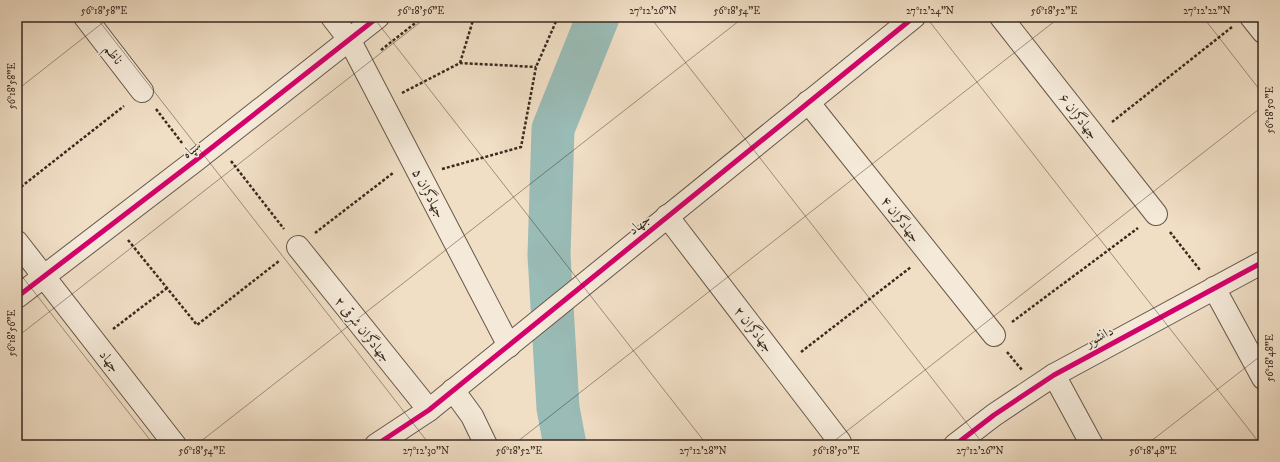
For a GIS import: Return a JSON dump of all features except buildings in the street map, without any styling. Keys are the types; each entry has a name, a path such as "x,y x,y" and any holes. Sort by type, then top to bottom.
{"street":[{"name":"ناظم","path":"85,17 142,91"},
{"name":"جهادگران ۵","path":"332,17 349,39 415,167 517,340"},
{"name":"سپاه","path":"17,297 196,160 378,17"},
{"name":"جهاد","path":"376,445 429,410 517,340 667,216 914,17"},
{"name":"جهادگران ۶","path":"1001,17 1156,214"},
{"path":"1245,19 1263,32"},
{"name":"جهادگران ۴","path":"808,102 994,335"},
{"name":"جهادگران ۲","path":"667,216 840,442"},
{"name":"جهاد","path":"17,242 175,445"},
{"name":"جهادگران شرقی ۲","path":"298,247 429,410"},
{"name":"دانشور","path":"955,445 1034,386 1263,262"},
{"path":"1214,288 1263,378"},
{"path":"1054,375 1092,445"},
{"path":"453,390 472,416 486,445"}],"path":[{"path":"460,63 474,17"},
{"path":"114,223 197,325 298,247 415,167 521,147 536,67 558,17"},
{"path":"1094,135 1245,19"},
{"path":"383,104 460,63 536,67"},
{"path":"17,190 142,91 196,160"},
{"path":"217,143 298,247"},
{"path":"1034,386 994,335 1156,214 1214,288"},
{"path":"782,366 928,253"},
{"path":"96,343 167,288"}],"waterway":[{"path":"565,445 558,408 549,255 553,129 598,17"}],"cycle path":[{"path":"17,297 196,160 378,17"},
{"path":"376,445 429,410 914,17"},
{"path":"955,445 994,415 1054,375 1263,262"}]}
